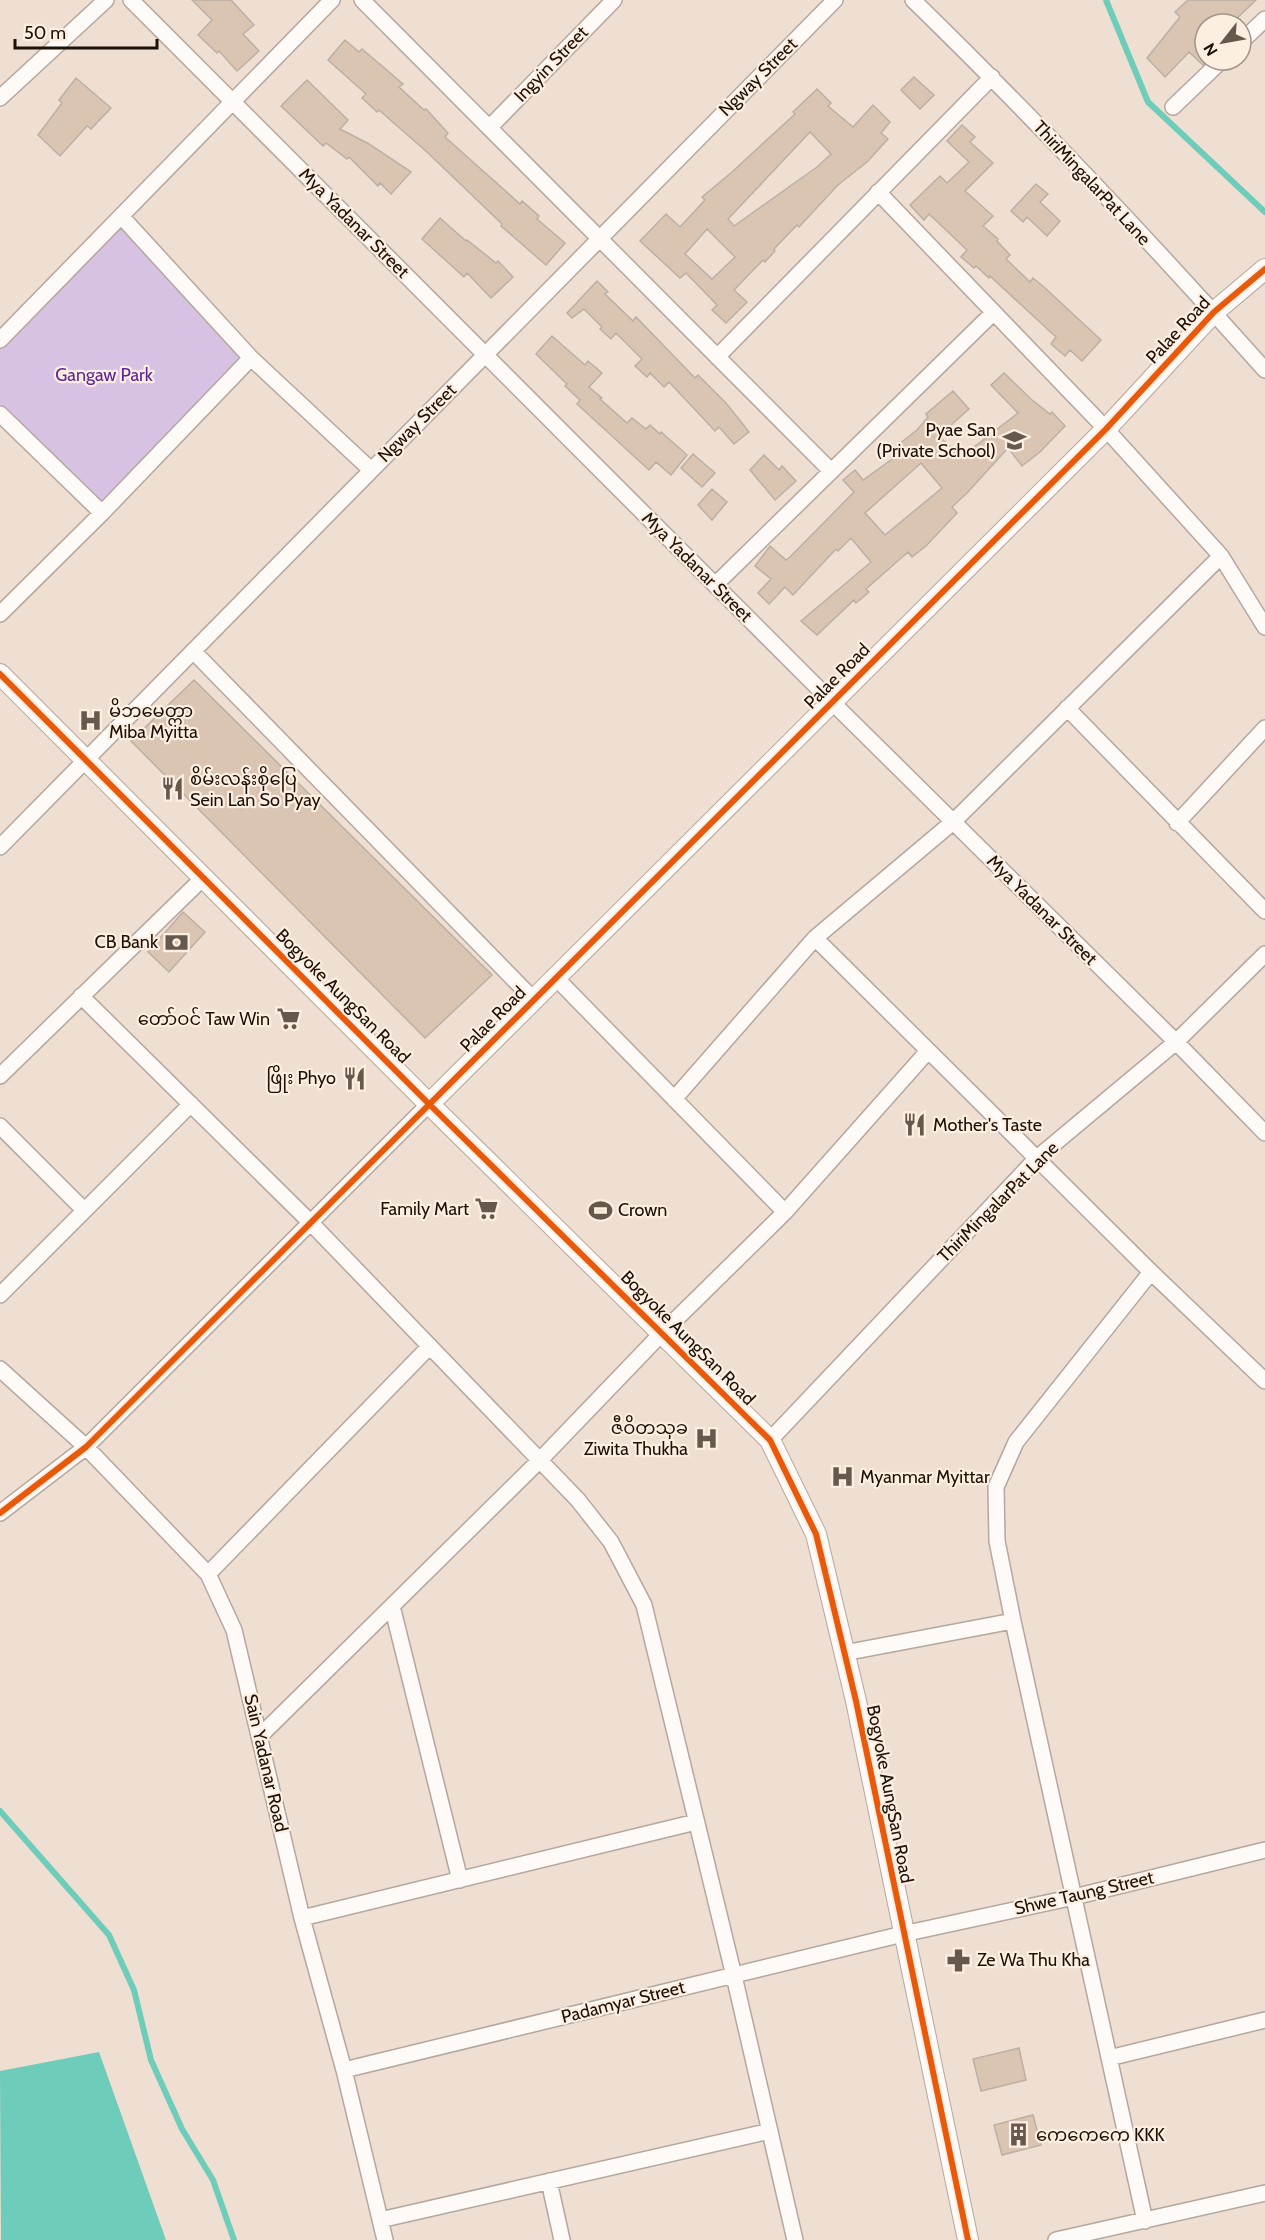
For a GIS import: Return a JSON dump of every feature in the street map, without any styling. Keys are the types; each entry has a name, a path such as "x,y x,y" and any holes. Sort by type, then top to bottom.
{"street":[{"path":"0,98 106,0"},
{"name":"Mya Yadanar Street","path":"131,0 1265,1133"},
{"path":"0,340 332,0"},
{"path":"362,0 831,471"},
{"name":"Ingyin Street","path":"489,128 614,0"},
{"name":"Ngway Street","path":"0,847 835,0"},
{"name":"ThiriMingalarPat Lane","path":"914,0 992,77 1214,312 1265,370"},
{"path":"1253,30 1265,19"},
{"path":"1173,107 1209,72"},
{"path":"717,357 992,77"},
{"path":"878,192 1106,429 1221,556 1265,627"},
{"path":"121,216 251,358 371,470"},
{"name":"Palae Road","path":"429,1104 1106,429 1214,312 1265,268"},
{"path":"715,585 993,312"},
{"path":"0,614 102,513 251,358"},
{"path":"0,414 102,513"},
{"path":"674,1099 815,938 953,822 1221,556"},
{"path":"193,651 534,1000"},
{"name":"Bogyoke AungSan Road","path":"0,674 429,1104 770,1440 816,1534 844,1653 968,2240"},
{"path":"1067,708 1265,911"},
{"path":"1177,823 1265,728"},
{"path":"0,1076 204,878"},
{"path":"815,938 1151,1272 1265,1381"},
{"name":"ThiriMingalarPat Lane","path":"770,1440 1037,1158 1176,1042 1265,954"},
{"path":"556,978 785,1212"},
{"path":"81,996 310,1222 578,1500 611,1542 644,1605 795,2240"},
{"path":"260,1736 540,1460 662,1333 785,1212 928,1051"},
{"path":"0,1295 83,1209 191,1104"},
{"path":"0,1513 86,1447 429,1104"},
{"path":"0,1126 83,1209"},
{"path":"1145,2221 1013,1620 997,1540 996,1487 1016,1442 1151,1272"},
{"path":"208,1574 430,1346"},
{"name":"Sain Yadanar Road","path":"0,1369 86,1447 208,1574 234,1630 302,1918 344,2070 384,2240"},
{"path":"392,1606 460,1880"},
{"path":"844,1653 1013,1620"},
{"path":"302,1918 696,1822"},
{"name":"Shwe Taung Street","path":"903,1934 1074,1897 1265,1850"},
{"name":"Padamyar Street","path":"344,2070 903,1934"},
{"path":"1109,2058 1265,2020"},
{"path":"380,2220 770,2131"},
{"path":"549,2181 562,2240"},
{"path":"1056,2240 1265,2193"}],"green space":[{"name":"Gangaw Park","path":"121,228 251,358 102,508 0,406 0,349"}],"water":[{"path":"99,2052 166,2240 1,2240 0,2071"}],"building":[{"path":"192,0 231,0 254,25 243,34 259,51 237,71 219,51 217,53 198,35 212,20"},
{"path":"1188,0 1256,0 1244,12 1193,12 1193,56 1189,52 1165,77 1147,58 1180,17 1175,12"},
{"path":"345,40 359,52 362,49 403,84 399,87 424,110 426,109 448,133 445,137 520,204 522,201 539,216 537,219 565,243 546,265 501,226 502,224 428,153 362,98 366,94 328,60"},
{"path":"914,77 934,95 920,109 901,90"},
{"path":"76,78 111,108 91,129 87,126 60,156 38,135 62,103 59,100"},
{"path":"307,80 348,120 340,129 369,144 411,172 391,194 380,183 378,186 349,157 347,159 326,143 323,146 281,106"},
{"path":"817,89 831,103 828,106 853,127 873,105 890,122 881,133 888,139 867,162 838,185 799,227 797,225 765,262 763,260 734,290 747,302 726,323 712,310 717,305 686,273 680,278 640,241 666,214 680,227 705,200 702,197 795,114 793,112","holes":["810,132 831,154 817,167 734,226 728,219","707,229 735,257 712,279 685,254"]},
{"path":"962,125 975,137 970,142 993,163 965,191 993,216 983,226 998,239 997,241 1010,255 1006,259 1030,282 1033,278 1045,288 1101,340 1082,361 1070,350 1065,356 1051,344 1056,337 990,276 989,278 976,266 974,268 961,257 967,250 929,214 924,220 910,205 940,176 947,183 969,162 947,141"},
{"path":"1036,184 1048,194 1040,202 1060,221 1047,236 1027,217 1023,222 1011,211"},
{"path":"440,218 466,241 496,263 498,261 513,277 491,298 467,273 464,277 422,239"},
{"path":"597,281 608,292 605,294 633,321 636,317 695,378 698,375 726,403 749,432 734,444 719,427 715,431 669,382 664,387 650,373 647,377 635,366 642,359 616,333 611,339 584,309 572,318 567,313"},
{"path":"552,336 585,365 588,361 602,373 589,387 627,423 632,418 646,429 650,425 687,455 671,475 656,462 649,470 577,404 580,400 565,386 567,384 536,354"},
{"path":"1004,373 1032,400 1050,414 1052,412 1065,426 1040,452 1022,466 1008,448 952,507 957,513 926,546 912,557 908,552 866,589 869,592 856,603 854,600 817,635 801,621 871,562 851,538 838,551 836,549 793,595 785,587 769,604 758,593 771,579 755,566 770,546 786,560 790,557 854,492 843,480 855,470 863,480 895,457 890,451 917,430 928,417 926,414 953,391 969,409 939,436 961,457 1018,413 991,385","holes":["921,463 942,488 885,535 865,513"]},
{"path":"693,454 715,473 702,487 681,468"},
{"path":"764,455 779,470 782,466 796,481 775,500 750,470"},
{"path":"712,489 727,502 712,520 698,505"},
{"path":"194,680 492,975 425,1038 131,741"},
{"name":"CB Bank","path":"183,912 205,932 169,972 148,952"},
{"path":"1019,2048 1026,2080 981,2091 973,2059"},
{"name":"ကေကေကေ KKK","path":"1033,2115 1041,2145 1002,2155 994,2125"}],"waterway":[{"path":"1106,0 1148,102 1265,212"},
{"path":"0,1811 109,1935 134,1990 151,2060 182,2129 213,2180 234,2240"}],"cycle path":[{"path":"0,1513 86,1447 1106,429 1214,312 1265,269"},
{"path":"0,674 429,1104 770,1440 816,1534 856,1701 968,2240"}],"place":[{"name":"Pyae San (Private School)","path":"1014,440"},
{"name":"မိဘမေတ္တာ Miba Myitta","path":"91,721"},
{"name":"စိမ်းလန်းစိုပြေ Sein Lan So Pyay","path":"172,789"},
{"name":"CB Bank","path":"176,942"},
{"name":"တော်ဝင် Taw Win","path":"288,1019"},
{"name":"ဖြိုး Phyo","path":"354,1078"},
{"name":"Mother's Taste","path":"915,1125"},
{"name":"Family Mart","path":"487,1209"},
{"name":"Crown","path":"600,1210"},
{"name":"ဇီဝိတသုခ Ziwita Thukha","path":"706,1438"},
{"name":"Myanmar Myittar","path":"842,1477"},
{"name":"Ze Wa Thu Kha","path":"959,1960"},
{"name":"ကေကေကေ KKK","path":"1018,2135"}]}
